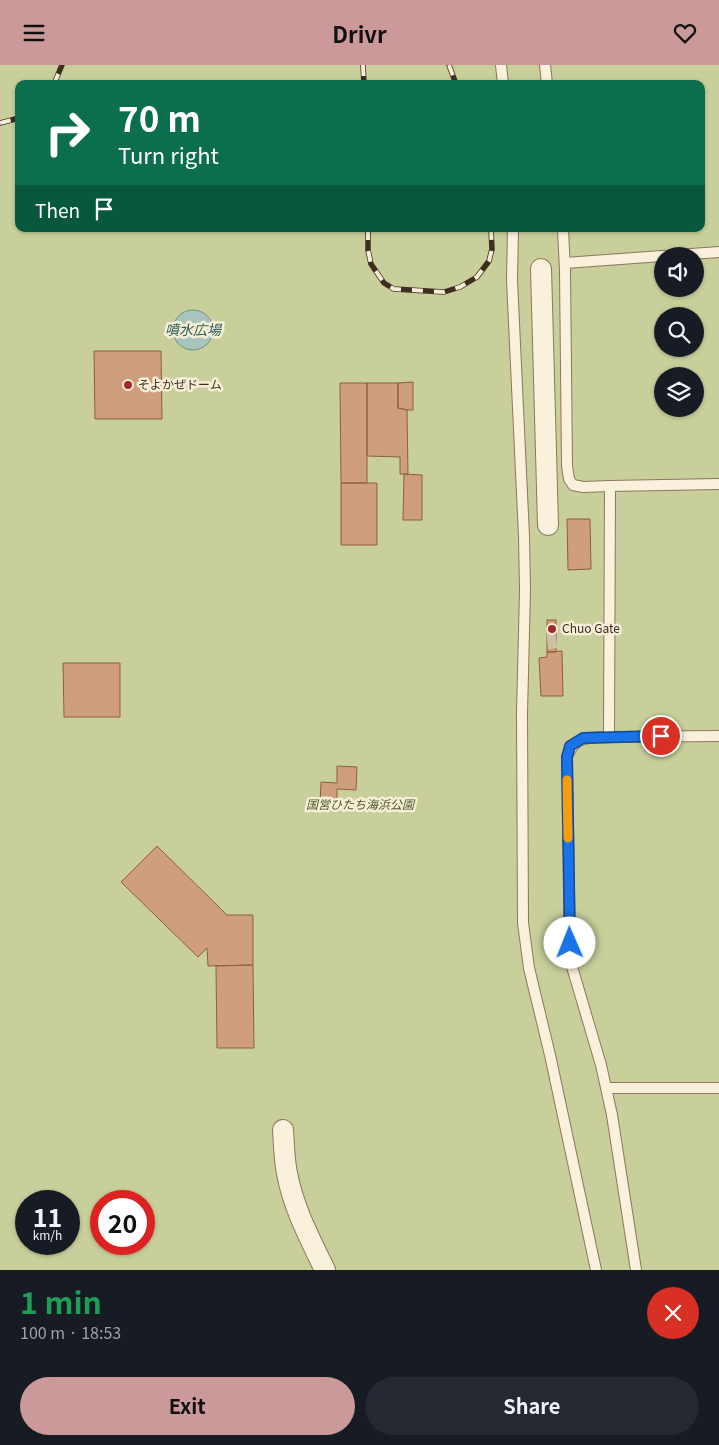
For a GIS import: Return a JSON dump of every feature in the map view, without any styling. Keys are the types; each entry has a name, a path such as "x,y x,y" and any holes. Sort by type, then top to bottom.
{"street":[{"path":"542,269 548,525"},
{"path":"284,1130 286,1172 293,1197 325,1270"}],"lane":[{"path":"501,65 503,80"},
{"path":"545,65 547,80"},
{"path":"513,232 512,280 525,581 522,713 524,923 529,968 550,1055 596,1270"},
{"path":"563,232 567,466 569,479 573,485 583,487 719,484"},
{"path":"704,253 719,252"},
{"path":"565,263 654,257"},
{"path":"609,737 610,486"},
{"path":"636,1270 612,1115 570,960 567,757 570,746 583,738 719,736"},
{"path":"606,1088 719,1087"}],"green space":[{"name":"国営ひたち海浜公園","path":"0,65 719,65 719,1270 0,1270"}],"water":[{"name":"噴水広場","path":"197,310 204,313 210,319 213,330 212,338 204,347 197,350 189,350 182,347 174,338 173,326 176,319 185,311"}],"building":[{"name":"そよかぜドーム","path":"94,351 161,351 162,419 95,419"},
{"path":"413,382 413,410 398,408 398,383"},
{"path":"340,383 367,383 367,483 341,483"},
{"path":"367,383 398,383 398,408 407,410 408,474 400,474 400,457 367,456"},
{"path":"404,474 422,475 422,520 403,520"},
{"path":"341,483 377,483 377,545 341,545"},
{"path":"567,519 590,519 591,569 568,570"},
{"name":"Chuo Gate","path":"547,620 556,620 556,652 547,652"},
{"path":"562,651 563,696 541,696 539,658 547,657 547,652"},
{"path":"63,663 120,663 120,717 64,717"},
{"path":"337,766 357,767 356,790 337,789 337,804 320,803 321,782 337,783"},
{"path":"157,846 227,915 253,915 253,965 208,966 207,948 198,957 121,882"},
{"path":"253,965 254,1048 217,1048 216,966"}],"tunnel":[{"path":"547,639 556,638"}],"railway":[{"path":"56,80 62,65"},
{"path":"363,65 364,80"},
{"path":"449,65 455,80"},
{"path":"0,123 15,119"},
{"path":"368,232 368,250 371,264 384,283 394,289 444,292 460,287 477,277 489,261 492,249 491,232"}],"slow traffic":[{"path":"567,780 568,838"}],"place":[{"name":"そよかぜドーム","path":"128,385"},
{"name":"Chuo Gate","path":"552,629"}],"route":[{"path":"570,943 567,757 570,746 583,738 661,736"}]}
